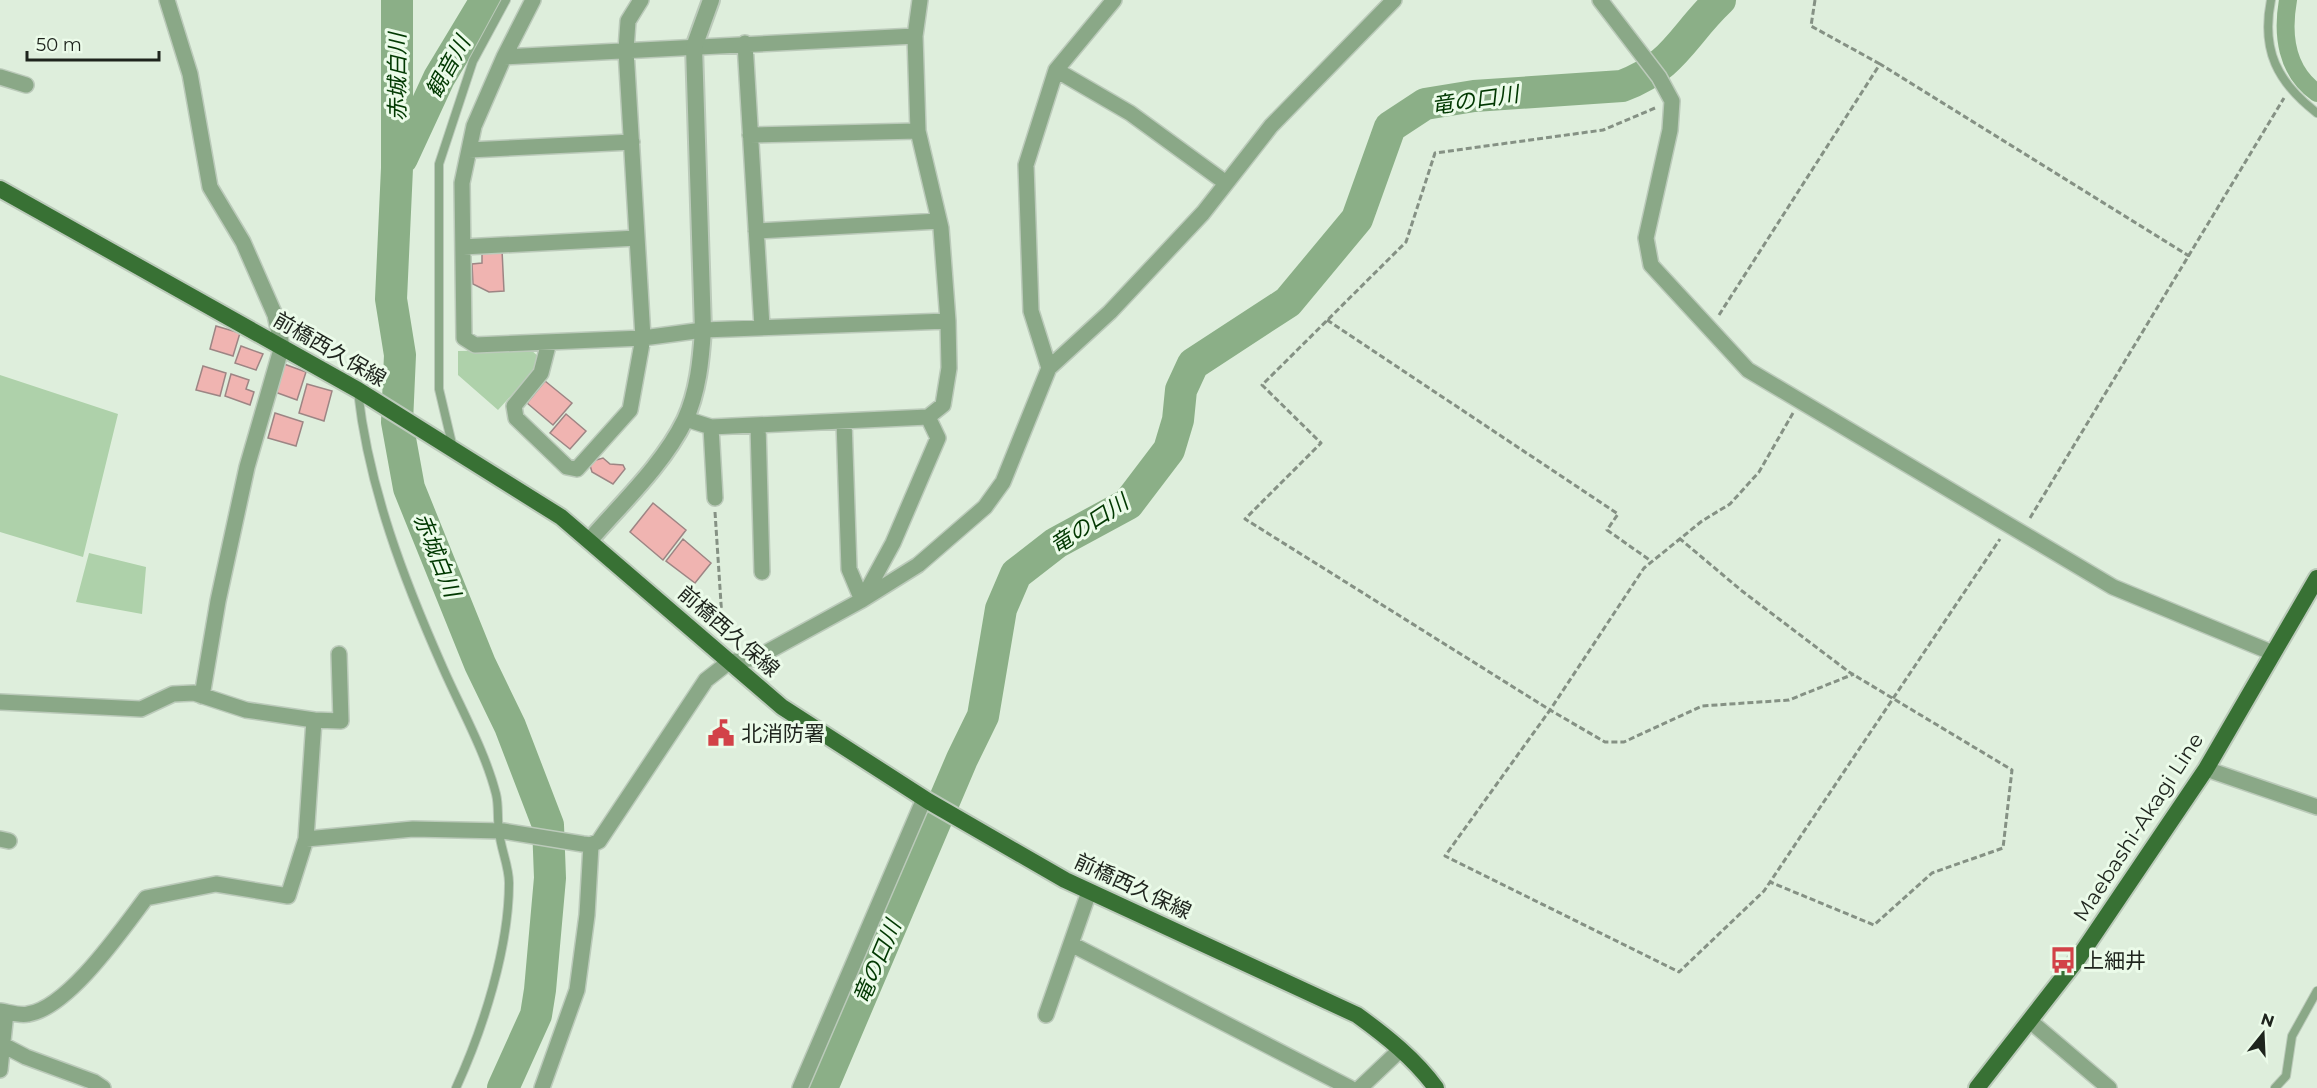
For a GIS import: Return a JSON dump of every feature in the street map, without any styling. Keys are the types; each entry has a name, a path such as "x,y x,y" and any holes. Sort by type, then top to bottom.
{"main road":[{"name":"前橋西久保線","path":"0,189 360,391 561,517 782,707 926,800 1024,858 1089,892 1330,1000 1357,1015 1400,1050 1436,1088"},
{"name":"Maebashi-Akagi Line","path":"1977,1088 2079,957 2206,769 2317,578"}],"street":[{"path":"167,0 190,74 210,187 243,242 275,315 282,346 247,467 218,601 202,696"},
{"path":"533,0 504,57 474,126 462,183 464,338 475,345 643,338 703,330 762,327 948,321"},
{"path":"549,342 541,373 514,406 516,418 567,467 577,469 630,410 643,338 626,50 628,21 641,0"},
{"path":"590,540 670,447 686,419 700,372 703,330 694,47 711,0"},
{"path":"686,419 711,427 928,417 943,405 949,368 948,321 939,221 918,131 915,36 920,0"},
{"path":"1049,368 1031,310 1026,165 1056,70 1114,0"},
{"path":"306,839 413,829 501,831 587,845 599,841 705,680 729,662 756,658 862,600 918,565 985,507 1003,483 1049,368 1110,312 1203,213 1271,126 1394,0"},
{"path":"1600,0 1659,77 1672,101 1670,130 1646,238 1651,266 1748,370 2113,587 2273,653"},
{"path":"504,57 915,36"},
{"path":"745,43 762,327"},
{"path":"1056,70 1130,113 1226,183"},
{"path":"0,77 26,85"},
{"path":"750,135 918,131"},
{"path":"469,150 632,142"},
{"path":"756,231 939,221"},
{"path":"463,247 637,238"},
{"path":"862,600 893,543 938,438 928,417"},
{"path":"844,421 849,569 862,600"},
{"path":"758,425 762,572"},
{"path":"711,427 714,498"},
{"path":"0,702 141,709 173,694 194,693 246,710 314,720 340,721 339,654"},
{"path":"0,1070 3,1012 27,1014 53,1005 102,955 146,898 216,884 288,897 306,839 314,720"},
{"path":"2206,769 2317,807"},
{"path":"800,1088 926,800"},
{"path":"542,1088 577,990 587,915 587,845"},
{"path":"1046,1015 1073,945 1089,892"},
{"path":"1073,945 1350,1088"},
{"path":"2030,1021 2109,1088"},
{"path":"3,1046 94,1082 102,1088"},
{"path":"1360,1088 1400,1050"}],"lane":[{"path":"451,448 439,389 439,164 473,61 506,0"},
{"path":"2271,0 2268,42 2273,61 2290,88 2317,113"},
{"path":"360,391 368,452 386,523 426,629 496,792 509,881 508,918 500,960 456,1088"},
{"path":"2275,1088 2286,1076 2287,1055 2292,1036 2317,991"}],"path":[{"path":"1815,0 1810,26 1880,64 2189,256"},
{"path":"1711,328 1880,64"},
{"path":"1799,401 1759,472 1730,504 1679,538 1644,568 1550,710 1445,856 1679,972 1770,882 1894,697 2015,529 2189,256 2290,88"},
{"path":"1672,101 1603,130 1435,153 1406,242 1262,385 1321,442 1245,519 1605,742 1624,742 1702,706 1789,700 1854,675"},
{"path":"1327,320 1618,514 1607,530 1651,561"},
{"path":"714,498 720,624 729,662"},
{"path":"1679,538 1742,591 1854,675 2012,770 2003,848 1932,873 1874,925 1770,882"}],"green space":[{"path":"531,350 539,357 534,370 498,410 458,375 458,351"},
{"path":"0,375 118,414 83,557 0,532"},
{"path":"89,553 146,567 142,614 76,602"}],"building":[{"path":"482,250 502,250 504,291 489,292 473,284 472,264 482,263"},
{"path":"216,326 240,333 233,356 210,349"},
{"path":"241,346 263,354 256,370 235,363"},
{"path":"284,364 306,372 297,400 275,392"},
{"path":"203,366 226,373 220,396 196,390"},
{"path":"231,374 249,380 246,389 254,392 250,405 225,396"},
{"path":"545,381 572,403 553,425 527,403"},
{"path":"307,384 332,391 324,421 299,413"},
{"path":"275,413 303,422 296,446 268,438"},
{"path":"566,414 586,431 570,449 550,433"},
{"path":"603,458 610,464 623,465 625,469 613,484 592,472 589,462"},
{"path":"653,503 686,530 663,560 630,532"},
{"path":"683,539 711,563 695,583 666,561"}],"waterway":[{"name":"赤城白川","path":"397,0 397,168 391,299 400,355 397,422 409,488 480,664 510,726 548,825 550,878 536,1015 503,1088"},
{"name":"観音川","path":"402,158 439,78 486,0"},
{"name":"竜の口川","path":"822,1088 962,759 983,716 1001,609 1016,574 1056,543 1128,504 1169,450 1178,420 1181,390 1193,364 1288,302 1357,219 1390,127 1425,104 1474,96 1622,86 1640,78 1666,59 1720,0"},
{"path":"2288,0 2286,39 2289,51 2299,74 2317,93"}],"place":[{"name":"北消防署","path":"721,733"},
{"name":"上細井","path":"2063,960"}]}
